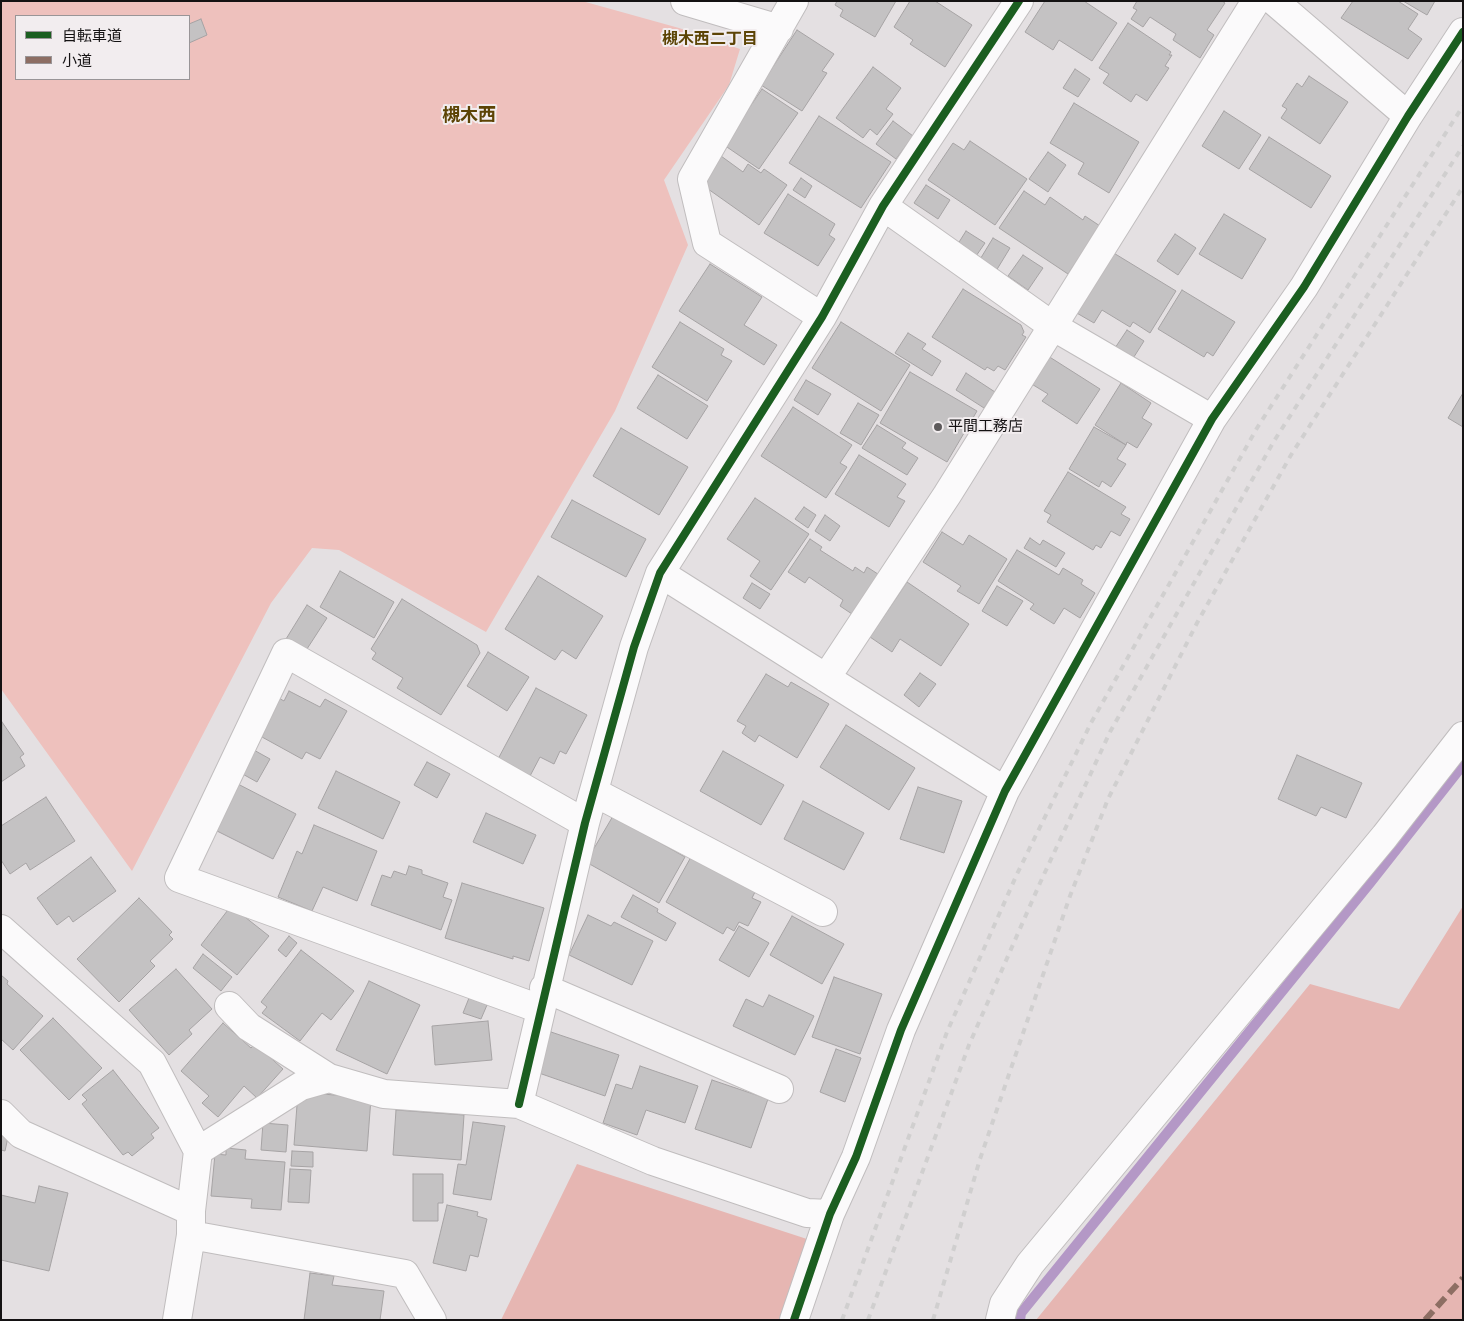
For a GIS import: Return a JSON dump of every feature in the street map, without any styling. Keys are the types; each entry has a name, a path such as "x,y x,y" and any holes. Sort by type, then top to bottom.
{"street":[{"path":"685,1 779,29"},
{"path":"794,1 692,179 707,243 822,317"},
{"path":"519,1104 584,823 634,647 660,573 822,317 884,206 1019,1"},
{"path":"826,678 947,495 1054,327 1256,1"},
{"path":"1274,1 1408,116"},
{"path":"794,1320 830,1214 856,1157 901,1030 1004,791 1212,419 1304,287 1408,116 1463,32"},
{"path":"884,206 1054,327 1212,419"},
{"path":"660,573 1004,791"},
{"path":"584,823 286,653 179,878 542,999 779,1089"},
{"path":"1000,1320 1004,1304 1030,1264 1385,836 1463,736"},
{"path":"594,792 823,912"},
{"path":"1,929 152,1063 198,1151 191,1223 177,1320"},
{"path":"229,1006 249,1027 329,1078 384,1094 519,1104 653,1161 807,1213 830,1214"},
{"path":"198,1151 301,1086 329,1078"},
{"path":"1,1114 21,1134 191,1223 405,1274 432,1320"}],"shaded area":[{"path":"1,1 582,1 679,28 740,49 729,85 664,180 688,245 615,411 486,632 339,550 312,548 271,603 132,871 1,689"},
{"path":"1463,906 1463,1320 1036,1320 1310,984 1399,1009"},
{"path":"577,1164 810,1240 781,1320 501,1320"}],"building":[{"path":"837,1 896,1 875,37 840,16 843,10 835,5"},
{"path":"910,1 935,1 972,25 945,67 910,44 913,40 894,27"},
{"path":"1045,1 1084,1 1117,23 1092,61 1059,40 1053,50 1025,32"},
{"path":"1137,1 1222,1 1225,3 1207,30 1214,35 1200,58 1173,40 1176,34 1150,17 1143,27 1131,19 1137,10 1133,8"},
{"path":"1353,1 1398,1 1418,14 1408,29 1422,39 1408,59 1341,18"},
{"path":"1403,1 1435,1 1427,15"},
{"path":"201,19 207,35 190,43 190,24"},
{"path":"1128,23 1171,52 1169,55 1172,55 1165,66 1169,68 1147,101 1136,94 1131,102 1103,83 1109,74 1099,68"},
{"path":"797,30 834,54 822,71 827,73 802,111 761,85"},
{"path":"873,67 901,88 886,109 893,114 877,135 870,129 863,138 836,118"},
{"path":"1075,69 1090,79 1078,97 1063,88"},
{"path":"1309,76 1348,102 1320,144 1281,118 1287,109 1282,106 1297,83 1302,87"},
{"path":"762,89 798,113 759,169 724,145"},
{"path":"1074,103 1139,142 1109,193 1078,174 1084,163 1050,143"},
{"path":"1224,111 1261,135 1239,169 1202,146"},
{"path":"819,116 891,162 861,208 789,163"},
{"path":"893,121 913,136 896,159 876,144"},
{"path":"1269,137 1331,176 1311,208 1249,169"},
{"path":"970,141 1027,179 995,225 928,180 953,143 964,150"},
{"path":"1048,152 1066,165 1048,192 1029,179"},
{"path":"721,156 743,172 748,164 761,173 764,169 787,185 759,225 701,184"},
{"path":"801,178 812,186 805,198 793,190"},
{"path":"926,185 950,200 938,219 914,203"},
{"path":"1024,191 1045,205 1050,197 1083,220 1085,216 1100,226 1068,274 999,228"},
{"path":"788,194 835,224 829,235 835,239 818,266 764,233"},
{"path":"1224,214 1266,239 1242,279 1199,254"},
{"path":"966,231 985,243 974,259 956,247"},
{"path":"1175,234 1196,248 1178,275 1157,261"},
{"path":"993,238 1010,248 996,271 979,261"},
{"path":"1112,252 1176,291 1150,333 1133,322 1130,327 1102,310 1094,323 1075,312"},
{"path":"1023,255 1043,268 1028,290 1008,276"},
{"path":"710,264 762,297 744,325 777,345 764,365 679,311"},
{"path":"963,289 1021,325 1024,332 1022,335 1026,337 1005,370 998,366 994,371 987,367 985,370 932,337"},
{"path":"1182,290 1235,322 1213,356 1207,352 1204,357 1158,329"},
{"path":"680,322 724,349 721,355 732,361 707,401 652,367"},
{"path":"841,322 910,365 881,411 812,368"},
{"path":"1127,330 1144,341 1132,360 1115,348"},
{"path":"908,333 926,344 922,349 941,361 932,376 895,353"},
{"path":"1048,356 1100,389 1077,424 1042,401 1048,394 1030,383"},
{"path":"910,372 977,411 947,462 880,423"},
{"path":"966,373 995,392 984,408 956,390"},
{"path":"658,375 708,406 687,439 637,408"},
{"path":"806,380 831,394 818,415 794,400"},
{"path":"1121,383 1151,403 1142,418 1152,424 1137,448 1127,442 1126,445 1095,425"},
{"path":"1463,393 1463,427 1448,418"},
{"path":"858,403 879,415 861,445 840,433"},
{"path":"793,407 852,445 840,463 847,467 826,498 761,456"},
{"path":"877,425 906,443 902,448 918,458 907,475 862,448"},
{"path":"1094,427 1126,445 1117,459 1126,464 1111,487 1102,481 1099,487 1069,469"},
{"path":"621,428 688,467 659,515 593,476"},
{"path":"859,455 906,484 897,497 905,501 889,527 835,494"},
{"path":"1068,472 1126,507 1121,514 1130,519 1120,536 1111,531 1101,548 1096,545 1093,550 1047,522 1051,515 1044,511"},
{"path":"755,498 809,534 771,590 750,576 760,561 727,539"},
{"path":"572,500 646,539 626,577 551,537"},
{"path":"804,507 816,515 808,528 795,519"},
{"path":"825,515 840,526 830,541 815,531"},
{"path":"942,532 963,545 969,535 1007,559 979,604 957,591 961,586 923,562"},
{"path":"1030,538 1040,545 1043,540 1065,553 1056,567 1024,548"},
{"path":"810,539 822,547 820,550 853,571 855,567 864,573 867,567 881,576 855,616 840,606 843,600 809,577 805,583 788,572"},
{"path":"1017,550 1059,575 1063,568 1083,580 1081,584 1095,593 1080,618 1064,608 1054,624 1030,609 1034,604 998,581"},
{"path":"340,571 394,602 374,638 320,607"},
{"path":"538,576 603,616 576,659 562,650 555,660 505,629"},
{"path":"907,582 969,624 941,666 900,639 892,652 870,637"},
{"path":"752,583 770,594 760,609 743,598"},
{"path":"997,586 1023,601 1007,626 982,611"},
{"path":"402,599 477,645 480,653 441,715 397,688 403,678 372,659 376,653 371,649"},
{"path":"307,605 327,618 305,652 286,639"},
{"path":"488,652 529,677 507,711 467,686"},
{"path":"920,673 936,684 919,707 904,695"},
{"path":"766,674 788,687 791,682 829,704 797,758 759,735 755,742 742,733 746,726 737,721"},
{"path":"536,688 587,715 566,754 560,751 554,764 540,757 530,776 498,759"},
{"path":"289,691 320,707 325,699 347,711 320,759 306,752 302,759 262,737 264,732 258,729 275,696 284,701"},
{"path":"2,722 24,754 20,757 25,766 1,782"},
{"path":"846,725 915,768 889,810 820,767"},
{"path":"252,749 270,759 257,782 239,772"},
{"path":"723,751 784,785 761,825 700,791"},
{"path":"1297,755 1362,783 1346,818 1321,807 1316,816 1278,799"},
{"path":"427,762 450,774 437,798 414,785"},
{"path":"336,771 400,802 383,839 318,808"},
{"path":"234,782 296,814 273,859 211,828"},
{"path":"918,787 962,801 944,853 900,839"},
{"path":"46,797 75,841 30,870 26,863 10,874 1,860 1,826"},
{"path":"803,801 864,833 844,870 784,839"},
{"path":"486,813 536,835 523,864 473,842"},
{"path":"613,816 685,857 659,903 586,862"},
{"path":"314,825 377,851 357,901 323,887 312,911 278,897 297,851 302,854"},
{"path":"91,857 116,891 73,922 69,916 57,925 37,898"},
{"path":"691,857 755,892 752,898 761,902 748,926 739,922 734,931 727,927 723,934 666,902"},
{"path":"409,866 422,870 422,874 448,883 443,897 452,900 441,930 371,905 382,875 391,878 394,871 406,875"},
{"path":"462,883 544,908 529,961 513,956 513,959 445,938"},
{"path":"633,895 658,909 657,912 676,923 666,941 621,917"},
{"path":"139,898 172,932 169,935 173,939 150,961 155,966 119,1002 77,959"},
{"path":"231,906 269,936 237,975 201,945"},
{"path":"588,915 611,926 614,922 653,941 632,985 569,955"},
{"path":"792,916 844,944 822,984 770,955"},
{"path":"739,926 769,943 749,977 719,960"},
{"path":"289,936 297,943 286,957 278,950"},
{"path":"301,950 354,991 331,1020 322,1013 300,1041 262,1013 267,1007 261,1002"},
{"path":"203,954 232,977 221,991 193,968"},
{"path":"176,969 212,1009 189,1030 192,1034 169,1055 129,1010"},
{"path":"1,975 8,981 7,984 43,1016 13,1050 1,1039"},
{"path":"834,977 882,994 860,1054 812,1037"},
{"path":"369,981 420,1005 387,1074 336,1050"},
{"path":"769,995 814,1016 795,1055 733,1026 746,999 763,1007"},
{"path":"469,998 487,1005 481,1019 463,1013"},
{"path":"53,1018 102,1068 69,1100 20,1050"},
{"path":"488,1021 492,1060 435,1065 432,1026"},
{"path":"223,1023 251,1048 255,1044 283,1069 257,1098 244,1086 218,1117 202,1103 209,1096 181,1071"},
{"path":"551,1032 619,1055 605,1096 536,1072"},
{"path":"836,1049 861,1058 845,1102 820,1092"},
{"path":"640,1066 698,1086 685,1123 646,1110 637,1135 603,1123 616,1084 632,1089"},
{"path":"113,1070 159,1128 151,1134 154,1138 132,1156 128,1152 123,1155 82,1104 87,1100 82,1095"},
{"path":"712,1080 768,1099 751,1148 695,1129"},
{"path":"298,1092 371,1098 367,1151 294,1145"},
{"path":"396,1110 464,1115 461,1160 393,1155"},
{"path":"473,1122 505,1126 491,1200 453,1194 458,1164 466,1165"},
{"path":"263,1123 288,1125 286,1152 261,1150"},
{"path":"1,1136 8,1137 5,1151 1,1150"},
{"path":"226,1148 246,1150 245,1159 285,1162 281,1210 251,1208 252,1199 211,1196 215,1154 226,1155"},
{"path":"292,1151 313,1152 313,1167 291,1166"},
{"path":"290,1169 311,1170 309,1203 288,1202"},
{"path":"413,1174 443,1174 443,1203 438,1203 438,1221 413,1221"},
{"path":"39,1186 68,1193 49,1271 1,1260 1,1195 35,1203"},
{"path":"447,1205 478,1212 477,1216 487,1219 478,1257 470,1255 466,1271 433,1263"},
{"path":"310,1273 334,1276 332,1285 384,1291 380,1320 304,1320"}],"waterway":[{"path":"1020,1320 1021,1313 1370,883 1463,765"}],"railway":[{"path":"842,1320 947,1032 1017,874 1091,723 1257,428 1463,106"},
{"path":"868,1320 969,1045 1040,883 1110,732 1274,441 1463,146"},
{"path":"933,1320 980,1159 1070,896 1108,799 1197,623 1291,455 1463,187"}],"marked path":[{"path":"1425,1320 1463,1278"}],"cycle path":[{"path":"519,1104 585,823 634,647 660,573 822,317 883,206 1019,1"},
{"path":"794,1320 830,1214 856,1157 901,1030 1005,791 1212,419 1304,287 1408,116 1463,32"}],"place":[{"name":"平間工務店","path":"938,427"}],"district":[{"name":"槻木西二丁目","path":"710,40"},
{"name":"槻木西","path":"469,116"}]}
